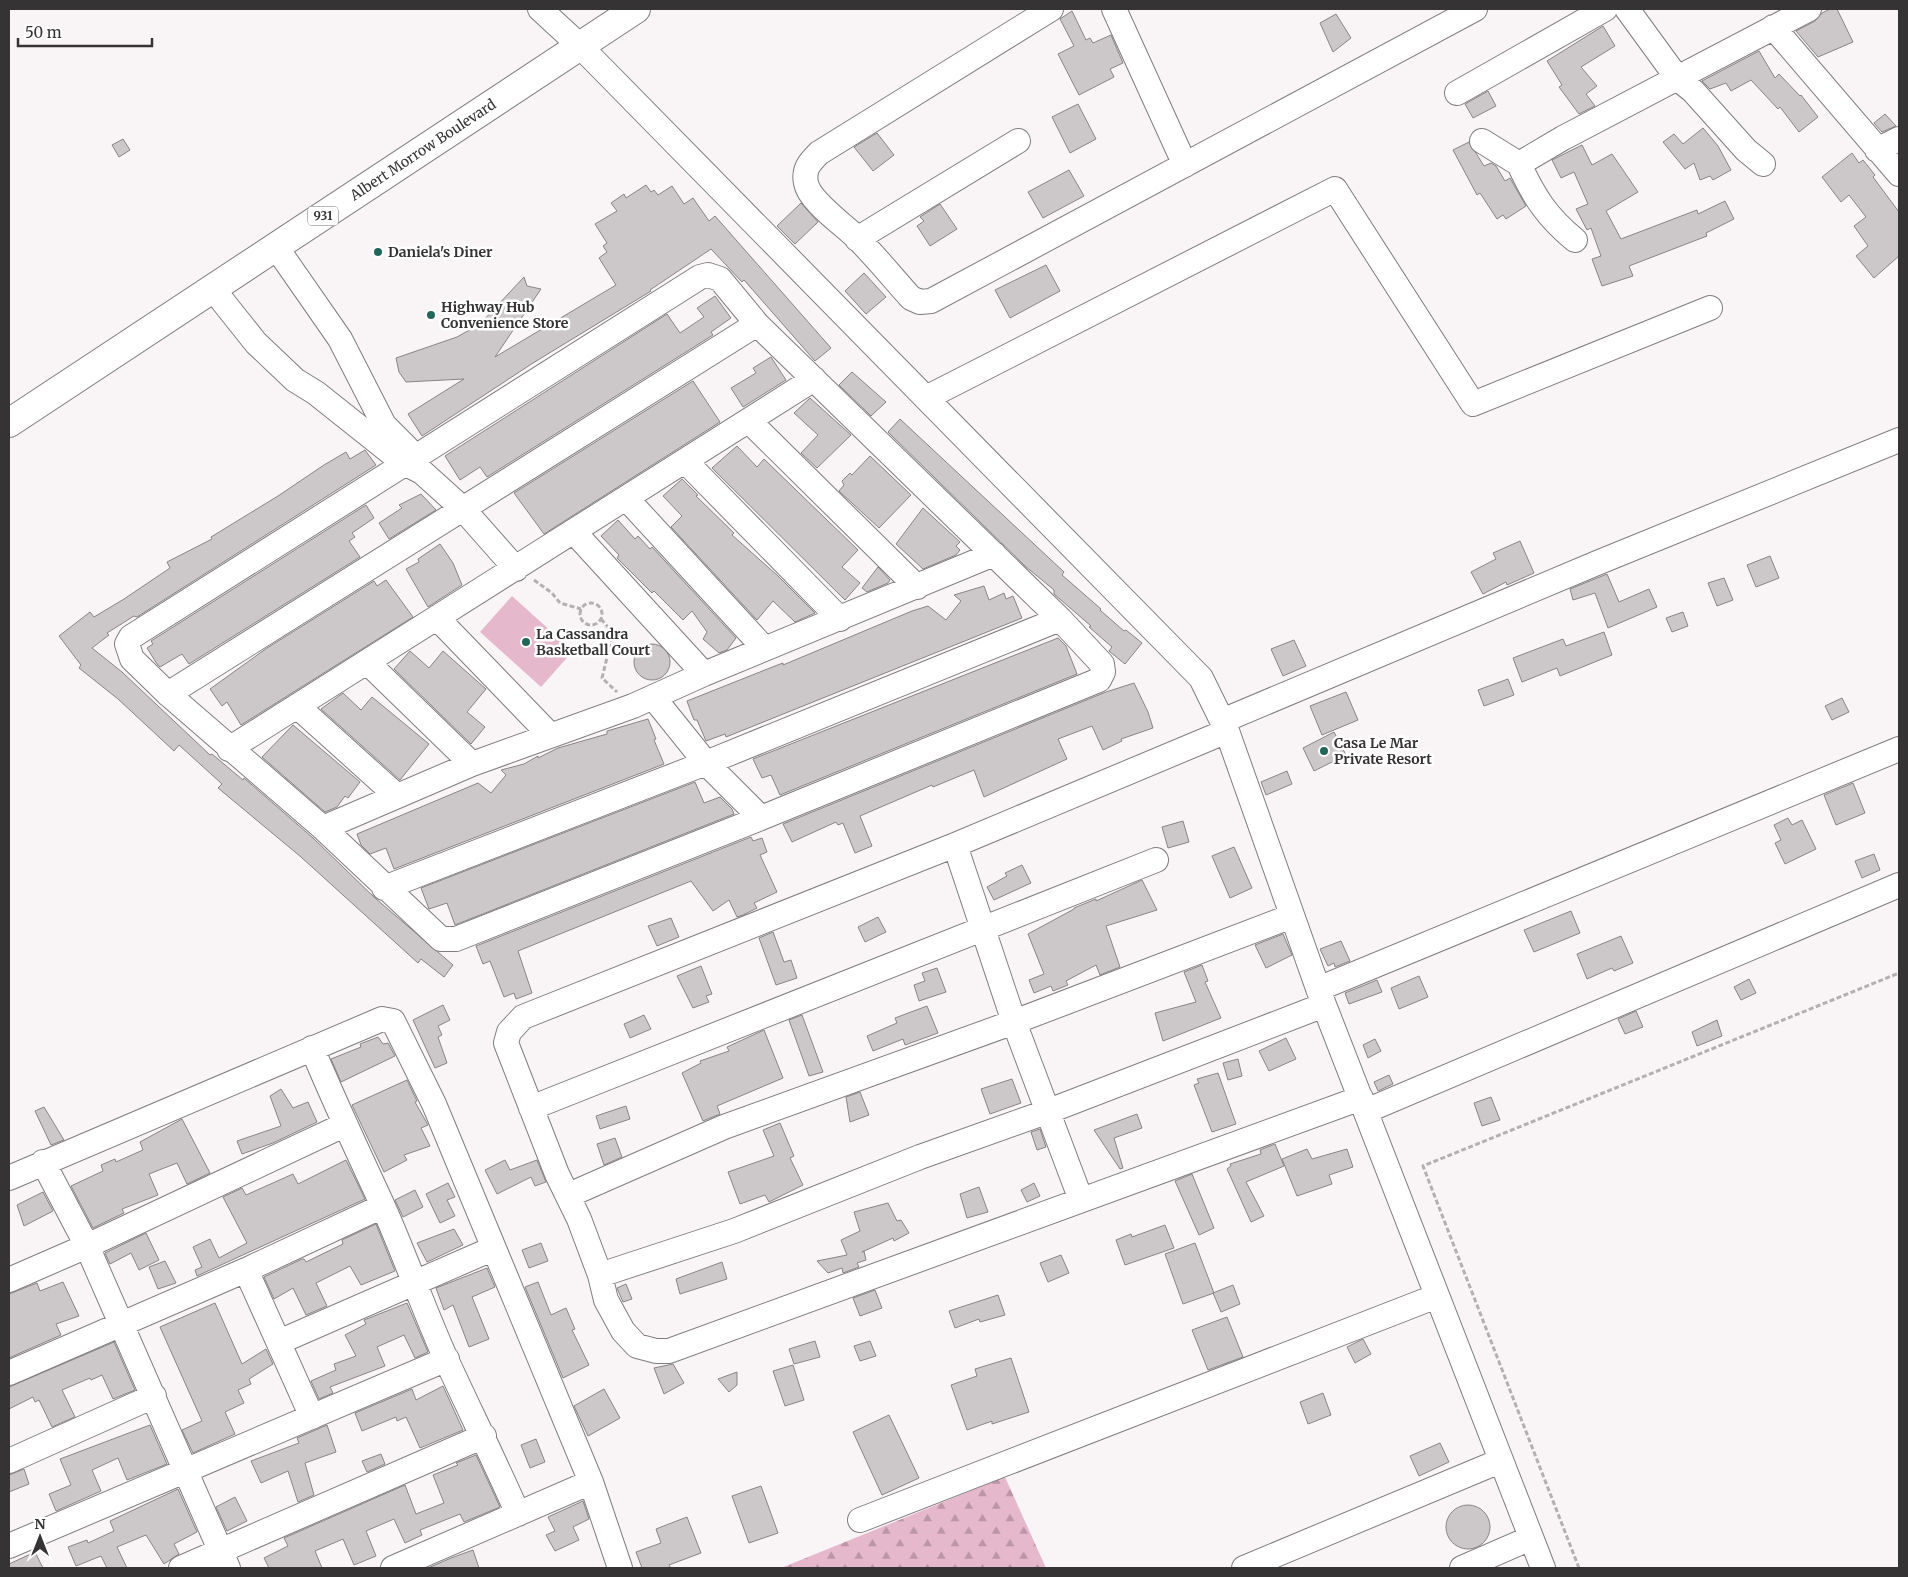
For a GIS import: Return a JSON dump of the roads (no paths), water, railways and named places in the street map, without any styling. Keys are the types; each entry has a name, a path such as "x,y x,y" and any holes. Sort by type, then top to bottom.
{"main road":[{"name":"Albert Morrow Boulevard","path":"9,423 636,9"}],"street":[{"path":"540,9 579,45 1201,678 1224,726 1321,997 1543,1568"},
{"path":"1051,9 819,153 807,165 805,173 806,185 814,198 857,239 911,298 920,302 931,301 1475,9"},
{"path":"1114,9 1185,165"},
{"path":"1457,93 1605,9"},
{"path":"1626,9 1678,79 1693,91 1746,150 1763,164"},
{"path":"1519,164 1563,138 1809,9"},
{"path":"1773,27 1899,174"},
{"path":"1877,150 1899,139"},
{"path":"857,239 1018,141"},
{"path":"1482,141 1519,164 1538,202 1557,225 1575,240"},
{"path":"926,398 1335,189 1473,404 1710,308"},
{"path":"276,247 340,339 359,380 384,425 414,464"},
{"path":"708,275 720,279 757,324 1060,619 1102,664 1103,672 1099,680 761,818 456,939 441,939 384,888 323,828 168,694 132,658 127,644 131,637 414,464 700,277 708,275"},
{"path":"213,290 256,343 295,380 414,464 463,509 516,568"},
{"path":"168,694 757,324"},
{"path":"230,749 516,568 575,533 626,498 686,462 814,379"},
{"path":"330,404 359,380"},
{"path":"749,420 917,587"},
{"path":"1899,440 1606,559 955,846 523,1017 509,1032 506,1043 558,1174 569,1195 600,1276 606,1300 623,1331 637,1346 650,1350 669,1351 1081,1200 1364,1104 1899,885"},
{"path":"686,462 840,619"},
{"path":"626,498 764,648"},
{"path":"575,533 704,674"},
{"path":"323,828 472,764 643,702 764,648 840,619 994,554"},
{"path":"437,618 550,735"},
{"path":"384,888 706,763 1060,619"},
{"path":"368,662 472,764"},
{"path":"643,702 761,818"},
{"path":"297,706 397,796"},
{"path":"600,1276 734,1231 920,1157 1049,1111 1321,997 1899,748"},
{"path":"955,846 1014,1022 1081,1200"},
{"path":"531,1108 1156,860"},
{"path":"569,1195 724,1128 1014,1022 1292,916"},
{"path":"9,1178 382,1019 393,1021 434,1104 492,1249 591,1482 613,1566"},
{"path":"312,1048 331,1089 344,1125 383,1206 446,1359 484,1436 518,1514"},
{"path":"9,1280 87,1246 344,1125"},
{"path":"43,1162 87,1246 225,1560"},
{"path":"9,1373 246,1270 383,1206"},
{"path":"278,1342 492,1249"},
{"path":"246,1270 312,1417"},
{"path":"860,1520 1437,1296"},
{"path":"9,1546 446,1359"},
{"path":"9,1460 154,1396"},
{"path":"181,1568 225,1560 484,1436"},
{"path":"1244,1568 1500,1461"},
{"path":"393,1568 591,1482"},
{"path":"1462,1568 1531,1538"}],"place":[{"name":"Daniela's Diner","path":"378,252"},
{"name":"Highway Hub Convenience Store","path":"431,315"},
{"name":"La Cassandra Basketball Court","path":"526,642"},
{"name":"Casa Le Mar Private Resort","path":"1324,751"}]}
